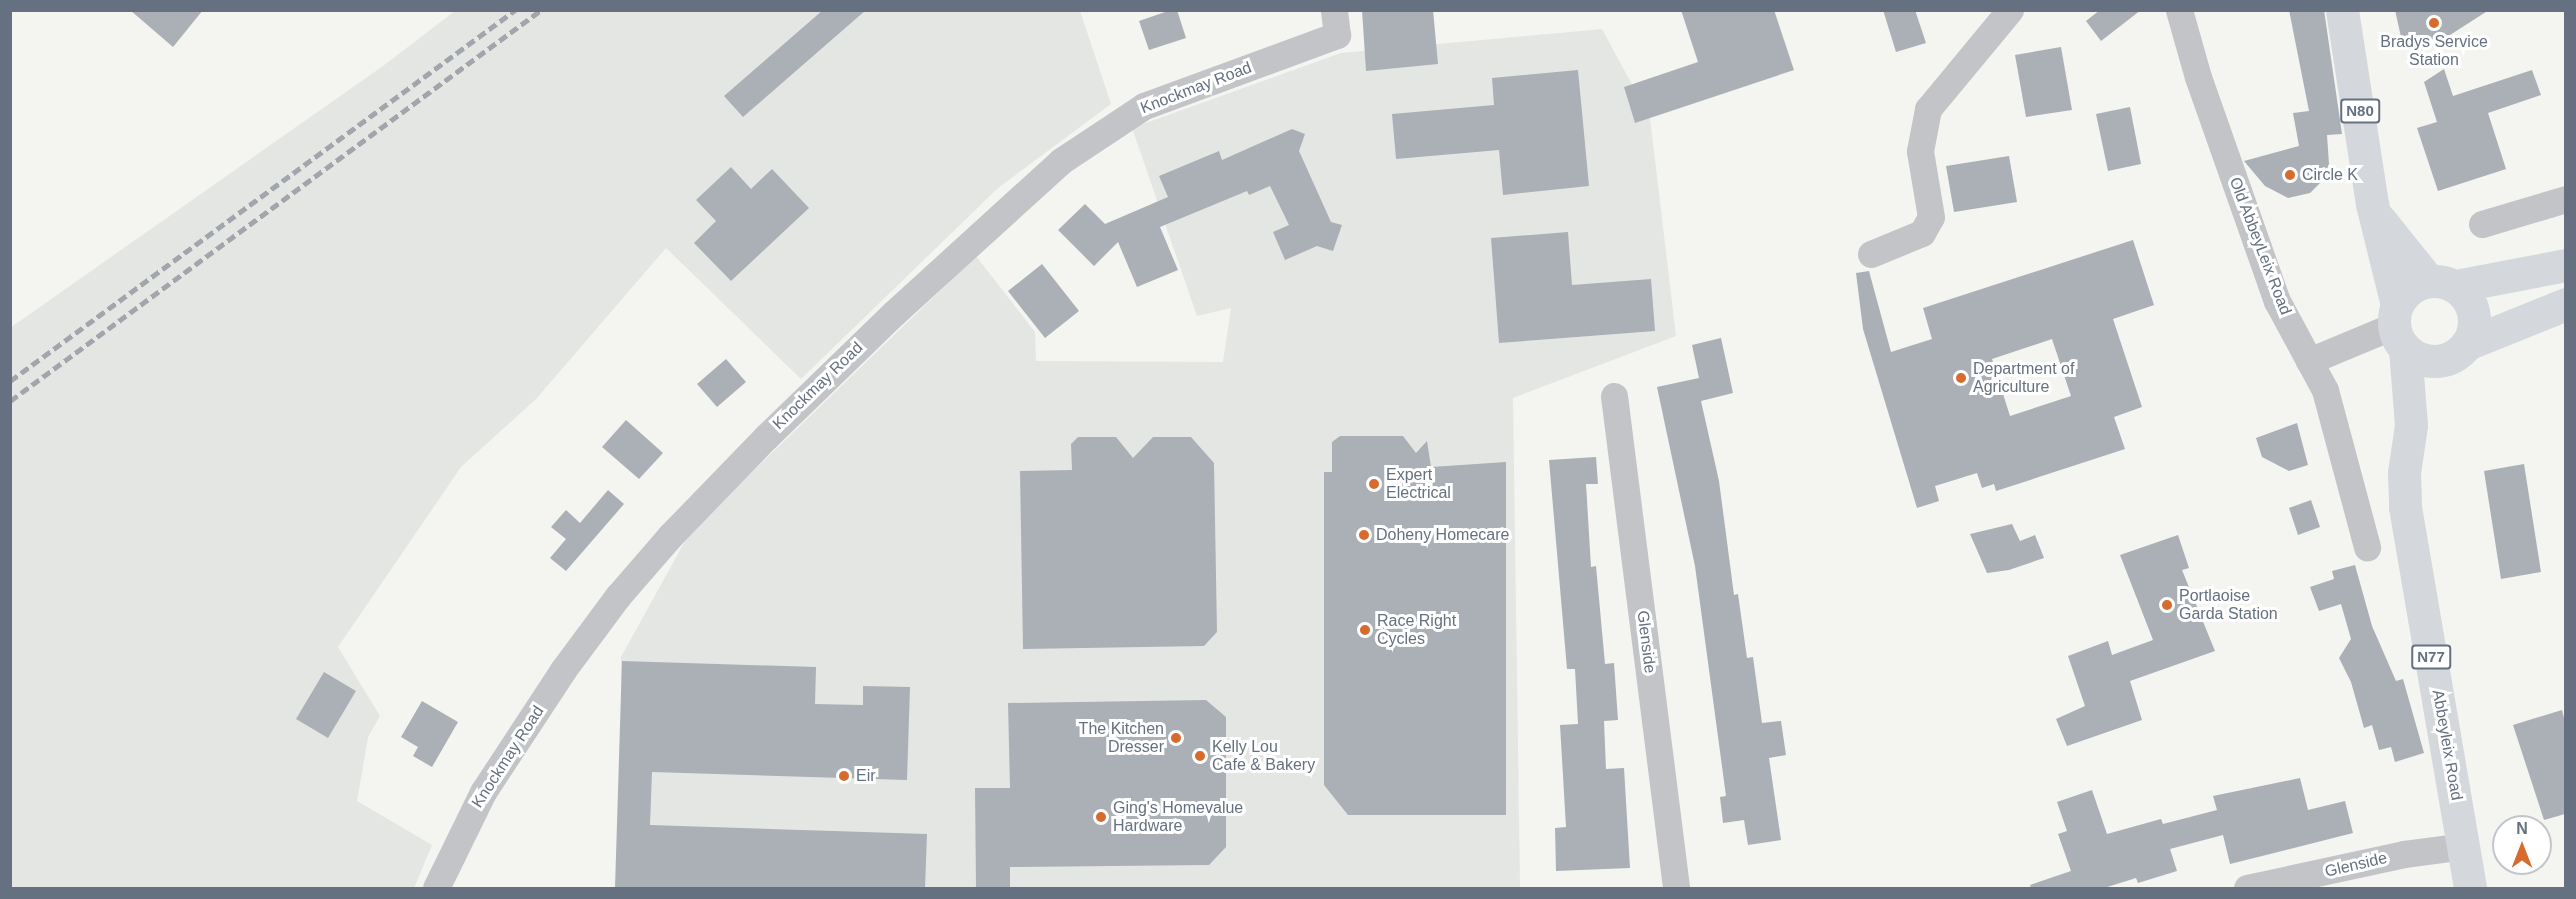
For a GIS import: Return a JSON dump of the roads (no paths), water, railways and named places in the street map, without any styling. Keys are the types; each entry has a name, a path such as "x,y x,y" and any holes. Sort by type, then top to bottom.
{"main road":[{"name":"N80","path":"2342,10 2373,211 2398,327"},
{"name":"N80","path":"2373,211 2442,283 2472,306 2474,326 2459,351"},
{"path":"2565,265 2442,283 2404,293 2398,327 2427,361 2459,351 2565,304"},
{"name":"N77","path":"2398,327 2412,424"},
{"name":"N77","path":"2412,424 2459,351"},
{"name":"Abbeyleix Road","path":"2412,424 2404,473 2404,507 2465,846 2470,888"}],"street":[{"path":"1871,254 1922,233 1931,217 1920,151 1928,109 2010,10"},
{"name":"Old AbbeyLeix Road","path":"2179,10 2198,77 2277,301 2328,401 2367,547"},
{"name":"Knockmay Road","path":"436,888 483,792 563,670 618,596 766,437 894,313 1061,161 1101,131 1144,106 1335,23"},
{"path":"2482,224 2565,199"},
{"path":"2309,362 2398,327"},
{"name":"Glenside","path":"1614,396 1676,888"},
{"name":"Glenside","path":"2247,888 2392,856 2465,846"}],"railway":[{"path":"10,381 515,10"},
{"path":"10,401 541,10"}],"place":[{"name":"Bradys Service Station","path":"2434,23"},
{"name":"Circle K","path":"2290,175"},
{"name":"Department of Agriculture","path":"1961,378"},
{"name":"Expert Electrical","path":"1374,484"},
{"name":"Doheny Homecare","path":"1364,535"},
{"name":"Portlaoise Garda Station","path":"2167,605"},
{"name":"Race Right Cycles","path":"1365,630"},
{"name":"The Kitchen Dresser","path":"1176,738"},
{"name":"Kelly Lou Cafe & Bakery","path":"1200,756"},
{"name":"Eir","path":"844,776"},
{"name":"Ging's Homevalue Hardware","path":"1101,817"}]}
